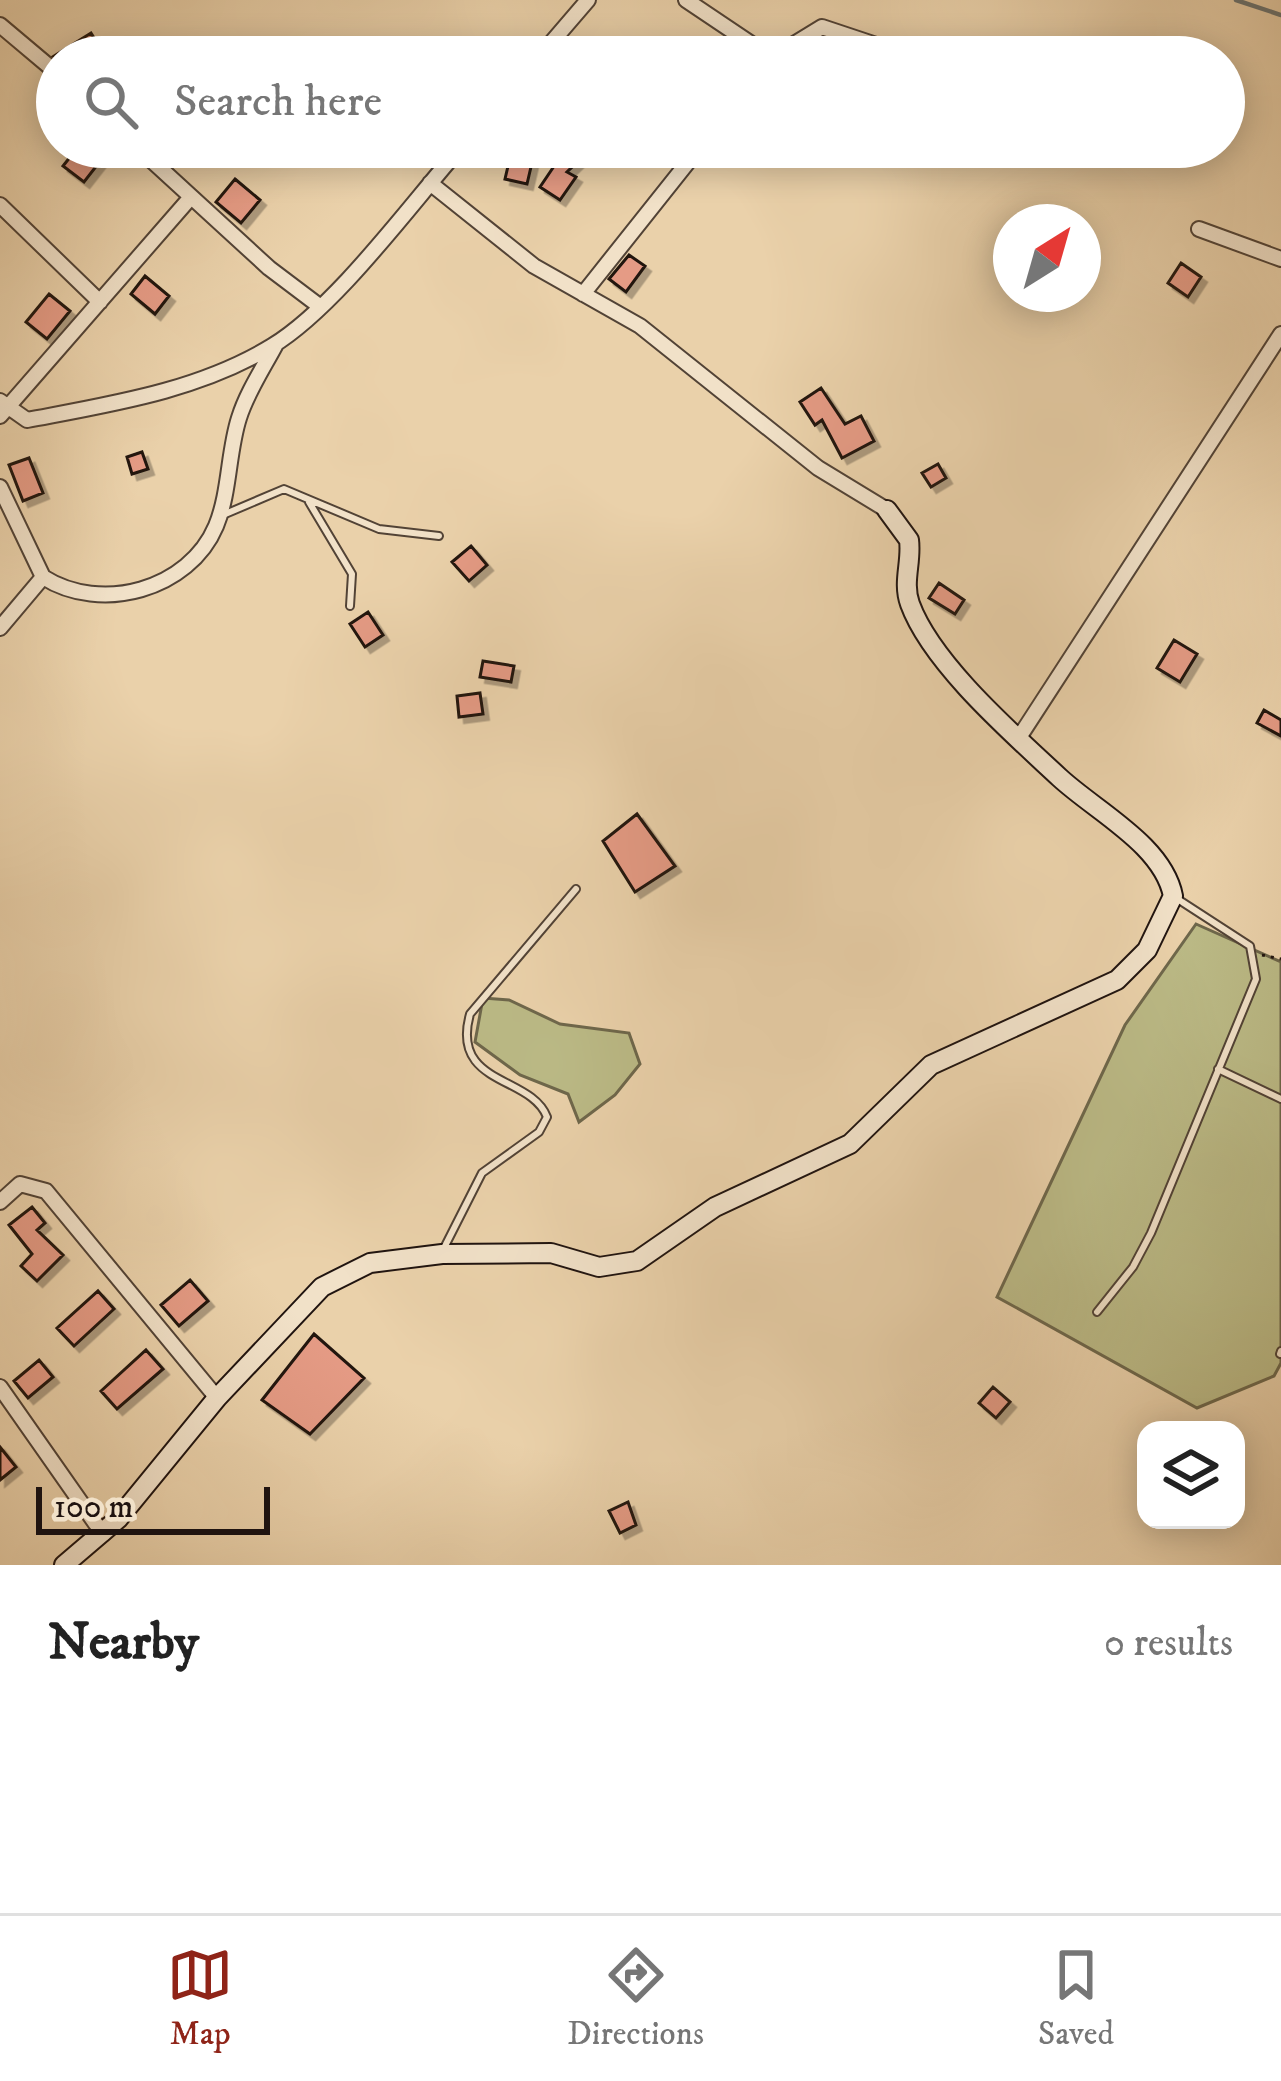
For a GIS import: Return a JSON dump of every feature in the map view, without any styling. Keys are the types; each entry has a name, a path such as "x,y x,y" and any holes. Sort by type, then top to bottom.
{"street":[{"path":"556,36 588,0"},
{"path":"686,0 740,36"},
{"path":"0,25 36,55"},
{"path":"807,36 822,27 849,36"},
{"path":"160,168 318,305"},
{"path":"191,196 2,408 27,420 133,400 187,384 276,344 318,305 442,168"},
{"path":"583,293 683,168"},
{"path":"64,1565 103,1534 217,1398 322,1287 370,1263 442,1253 551,1253 599,1267 637,1261 715,1207 850,1144 931,1065 1117,980 1158,934 1173,896 1162,866 970,689 912,610 906,583 909,540 887,510 818,468 640,326 534,266 430,183"},
{"path":"0,206 100,302"},
{"path":"1199,229 1281,260"},
{"path":"1020,736 1281,334"},
{"path":"0,487 44,577 99,595 153,585 202,549 220,516 239,416 276,344"},
{"path":"0,628 44,577"},
{"path":"0,1202 20,1184 46,1192 217,1398"},
{"path":"0,1387 103,1534"}],"lane":[{"path":"220,516 273,490 308,499 379,529 440,536"},
{"path":"308,499 352,574 350,606"},
{"path":"442,1253 482,1173 539,1132 547,1117 538,1103 489,1075 477,1062 467,1034 470,1014 576,889"},
{"path":"1097,1312 1143,1250 1256,979 1254,953 1219,922 1173,896"},
{"path":"1218,1069 1281,1099"}],"path":[{"path":"1254,953 1281,959"}],"shaded area":[{"path":"1196,924 1281,962 1281,1363 1274,1376 1197,1408 997,1297 1125,1025"},
{"path":"483,998 509,1000 560,1024 629,1033 640,1064 615,1095 579,1122 568,1094 520,1075 475,1042"}],"building":[{"path":"66,168 95,168 84,182"},
{"path":"508,168 531,168 527,184 505,179"},
{"path":"553,168 571,168 567,172 576,177 560,200 540,187"},
{"path":"235,179 260,200 241,223 216,202"},
{"path":"629,255 645,266 626,292 609,279"},
{"path":"1181,263 1201,277 1188,297 1168,283"},
{"path":"145,276 169,296 155,314 131,294"},
{"path":"49,294 70,311 47,339 26,322"},
{"path":"821,388 845,424 861,416 874,441 842,458 822,420 815,425 800,402"},
{"path":"142,452 148,469 132,474 127,457"},
{"path":"29,458 43,493 23,501 9,465"},
{"path":"938,464 946,478 931,487 922,473"},
{"path":"471,546 487,565 469,581 452,562"},
{"path":"939,583 964,600 955,614 929,598"},
{"path":"368,612 383,635 365,647 350,624"},
{"path":"1174,640 1197,654 1180,682 1157,668"},
{"path":"483,661 514,666 511,682 480,677"},
{"path":"480,693 483,714 459,717 457,696"},
{"path":"1264,710 1281,720 1281,736 1257,723"},
{"path":"637,814 675,866 635,892 603,841"},
{"path":"32,1207 45,1223 37,1230 63,1255 37,1281 21,1266 32,1254 9,1225"},
{"path":"190,1280 208,1301 179,1326 161,1305"},
{"path":"98,1291 114,1309 74,1346 57,1328"},
{"path":"314,1334 364,1378 310,1434 262,1400"},
{"path":"146,1350 163,1369 117,1409 101,1391"},
{"path":"39,1360 53,1377 28,1398 14,1381"},
{"path":"993,1387 1010,1402 996,1418 979,1403"},
{"path":"0,1447 16,1467 0,1480"},
{"path":"628,1502 636,1525 620,1533 609,1511"}],"waterway":[{"path":"1236,0 1281,15"}]}
